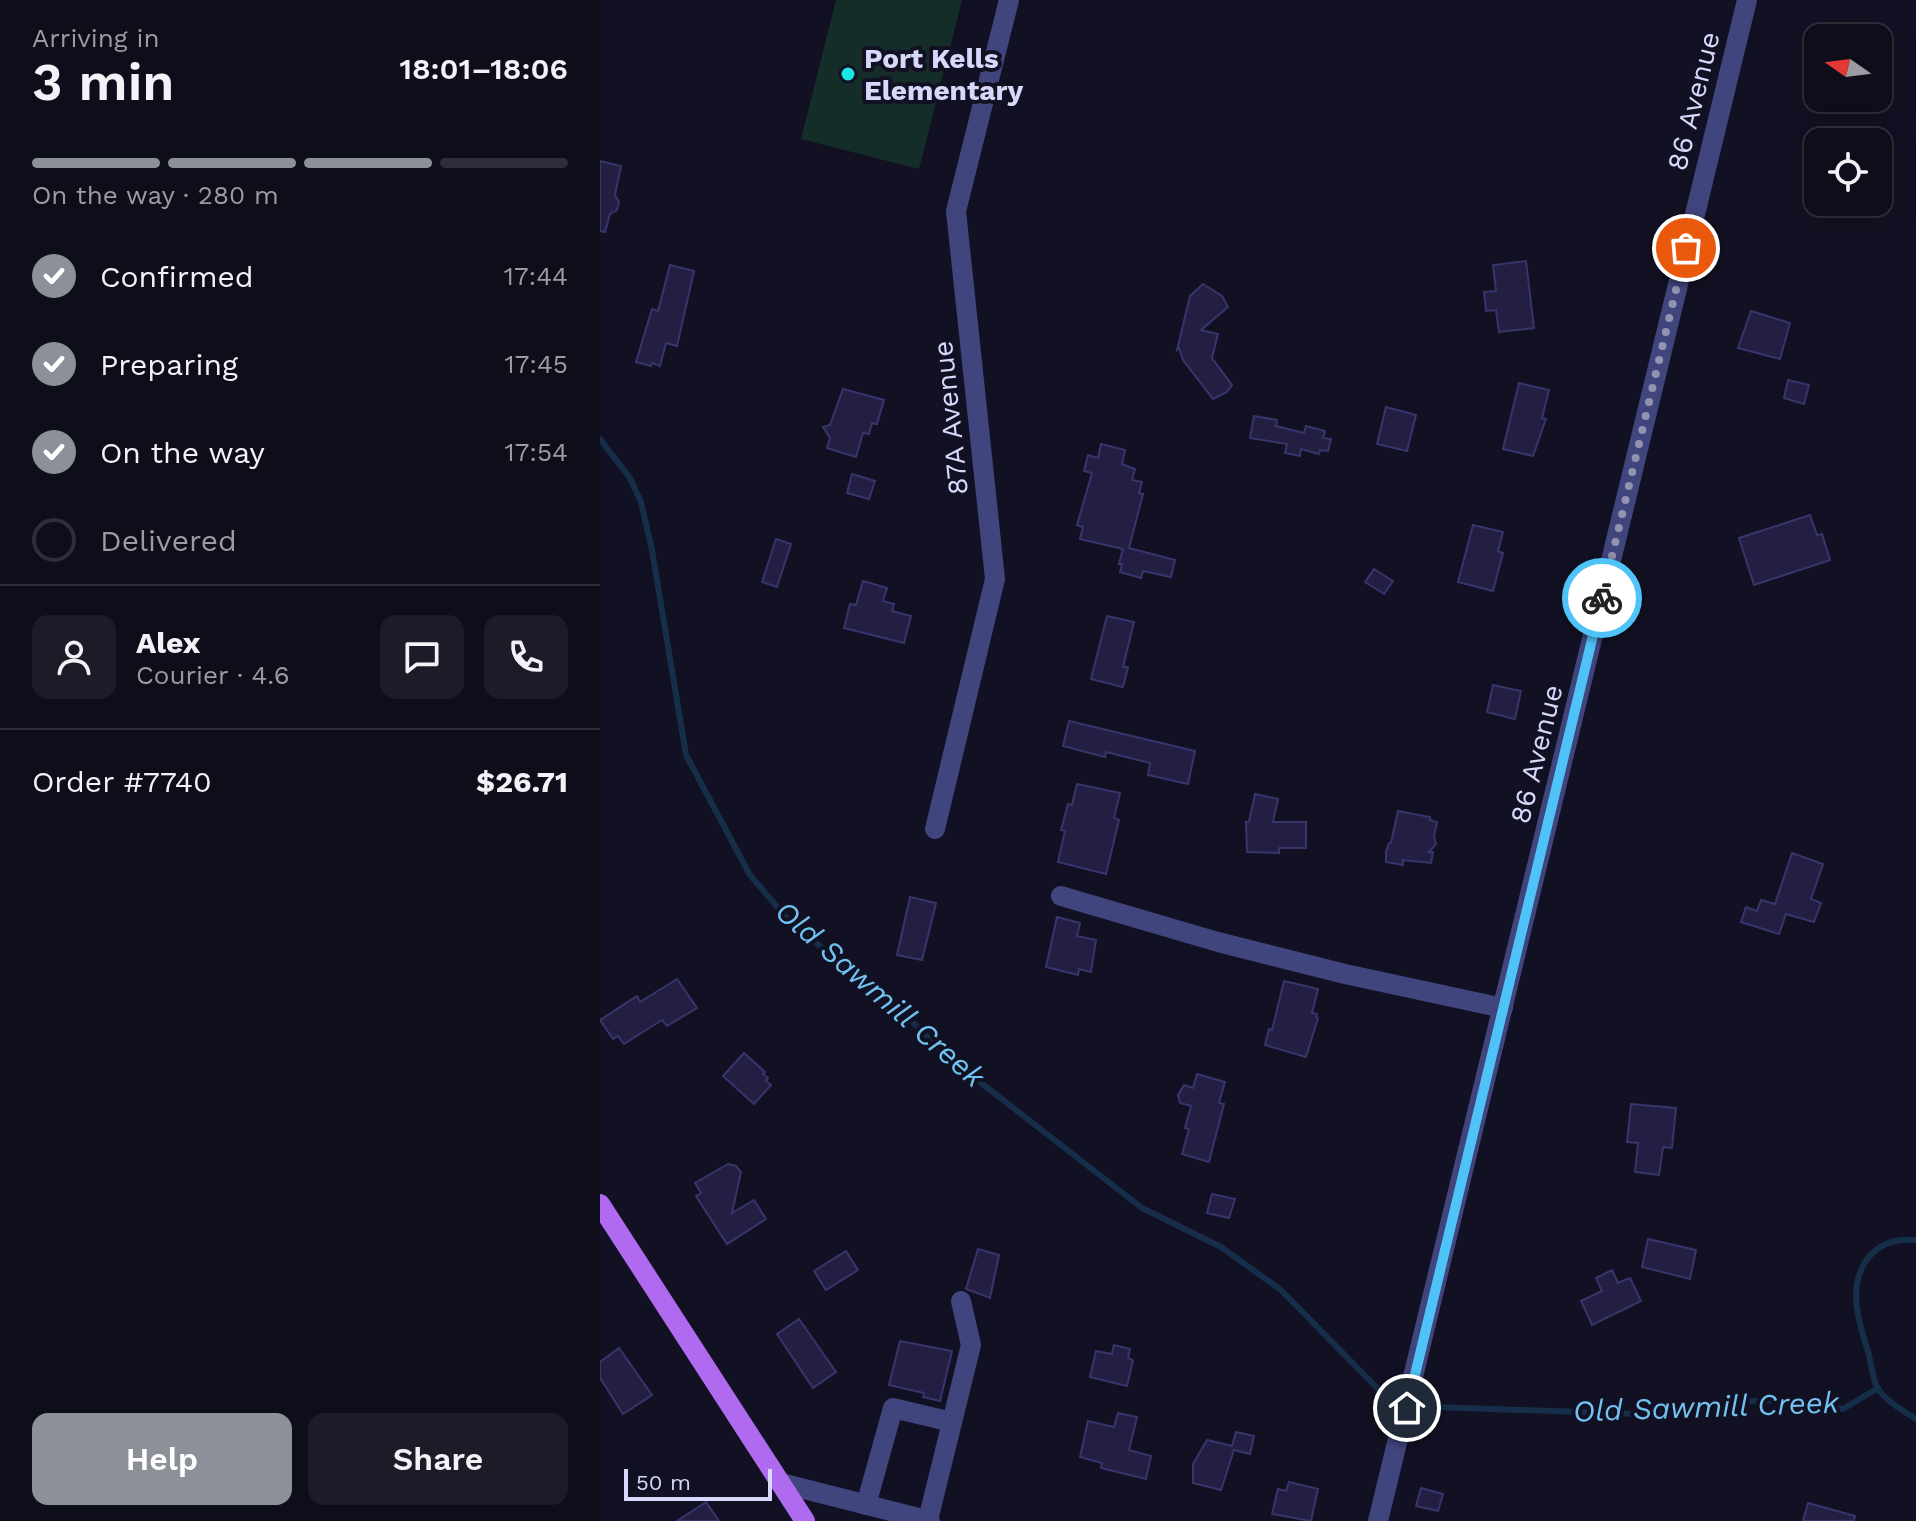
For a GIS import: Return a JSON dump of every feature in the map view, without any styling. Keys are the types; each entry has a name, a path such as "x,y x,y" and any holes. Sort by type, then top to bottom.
{"main road":[{"path":"600,1204 805,1521"}],"street":[{"name":"87A Avenue","path":"935,829 995,579 956,211 1009,0"},
{"name":"86 Avenue","path":"1378,1521 1747,0"},
{"path":"1061,896 1218,942 1345,974 1503,1008"},
{"path":"781,1483 929,1521 971,1345 961,1301"},
{"path":"866,1505 893,1408 952,1422"}],"green space":[{"path":"836,0 962,0 919,169 801,139"}],"building":[{"path":"600,161 621,166 615,195 619,202 617,210 610,214 605,232 600,231"},
{"path":"1526,261 1534,328 1499,332 1496,310 1486,311 1484,292 1496,291 1493,265"},
{"path":"670,265 694,271 677,346 666,343 660,366 636,362 652,309 658,311"},
{"path":"1203,284 1222,296 1228,307 1201,330 1218,334 1212,358 1232,385 1227,392 1213,399 1183,360 1179,348 1177,350 1190,296"},
{"path":"1751,311 1790,323 1780,359 1738,348"},
{"path":"1788,380 1809,385 1804,404 1784,398"},
{"path":"1519,383 1549,390 1542,418 1546,419 1533,456 1503,449"},
{"path":"843,389 884,400 877,424 872,423 869,434 863,433 856,457 827,448 830,438 823,427 830,425"},
{"path":"1386,407 1416,415 1407,451 1377,444"},
{"path":"1254,416 1277,420 1276,426 1304,433 1306,426 1325,431 1323,438 1331,439 1328,451 1320,450 1319,454 1301,449 1300,456 1285,453 1287,444 1250,438"},
{"path":"1101,444 1125,450 1122,464 1135,469 1132,480 1142,482 1139,493 1143,494 1129,548 1175,560 1171,577 1143,571 1141,578 1120,572 1123,549 1080,539 1083,527 1077,525 1092,473 1084,471 1088,455 1098,458"},
{"path":"852,474 875,481 869,499 847,493"},
{"path":"1810,515 1817,535 1822,534 1830,560 1754,585 1739,538"},
{"path":"1473,525 1503,532 1498,551 1503,553 1493,591 1458,582"},
{"path":"776,539 791,544 777,587 762,582"},
{"path":"1374,569 1393,581 1384,594 1365,582"},
{"path":"863,581 887,588 883,601 894,604 892,611 911,616 904,643 844,628 850,604 856,605"},
{"path":"1107,616 1134,622 1123,667 1128,667 1123,687 1091,679"},
{"path":"1493,685 1521,691 1515,719 1487,712"},
{"path":"1069,721 1195,751 1188,784 1148,775 1150,763 1106,752 1105,757 1063,746"},
{"path":"1077,784 1120,793 1114,818 1119,820 1106,874 1058,862 1065,831 1061,830"},
{"path":"1255,794 1278,799 1273,822 1306,822 1306,848 1279,848 1279,853 1247,852 1246,822 1249,822"},
{"path":"1398,811 1430,817 1430,820 1437,822 1436,844 1429,852 1433,852 1431,863 1403,860 1403,865 1386,862"},
{"path":"1792,853 1823,864 1811,899 1821,903 1814,922 1786,914 1779,934 1741,922 1746,907 1757,911 1761,900 1775,904"},
{"path":"910,897 936,903 922,960 897,955"},
{"path":"1057,917 1080,923 1077,936 1096,940 1091,972 1079,969 1078,975 1046,967"},
{"path":"677,979 697,1008 667,1026 662,1020 624,1044 618,1036 613,1039 600,1020 637,996 640,1002"},
{"path":"1284,981 1318,989 1312,1013 1317,1014 1318,1018 1306,1057 1265,1045 1269,1029 1272,1030"},
{"path":"744,1053 765,1072 766,1081 771,1085 754,1104 723,1076"},
{"path":"1197,1074 1225,1082 1219,1103 1224,1104 1209,1162 1182,1154 1191,1106 1180,1103 1178,1095 1184,1085 1193,1088"},
{"path":"1631,1104 1676,1108 1672,1148 1663,1147 1659,1175 1635,1172 1638,1143 1627,1142"},
{"path":"728,1164 736,1166 741,1172 732,1213 754,1200 766,1219 727,1244 696,1196 701,1193 695,1183"},
{"path":"1212,1194 1235,1199 1229,1218 1207,1213"},
{"path":"1648,1239 1696,1250 1690,1279 1642,1267"},
{"path":"978,1249 999,1255 990,1298 966,1289"},
{"path":"846,1251 858,1270 826,1290 814,1271"},
{"path":"1612,1270 1618,1283 1630,1278 1641,1301 1592,1325 1581,1301 1602,1291 1596,1278"},
{"path":"799,1319 836,1372 813,1388 777,1334"},
{"path":"900,1341 952,1351 940,1401 923,1397 924,1393 889,1385"},
{"path":"1114,1345 1130,1349 1128,1358 1133,1360 1127,1386 1090,1377 1096,1351 1112,1354"},
{"path":"619,1348 652,1395 623,1414 600,1378 600,1362"},
{"path":"1118,1413 1137,1417 1129,1450 1151,1456 1146,1479 1101,1468 1102,1463 1080,1457 1088,1421 1114,1427"},
{"path":"1236,1432 1254,1436 1250,1454 1234,1450 1221,1490 1193,1483 1193,1464 1207,1440 1232,1446"},
{"path":"1289,1482 1318,1489 1311,1521 1272,1514 1278,1489 1286,1491"},
{"path":"1421,1488 1443,1494 1438,1511 1416,1506"},
{"path":"706,1502 719,1521 677,1521"},
{"path":"1808,1503 1855,1516 1854,1521 1803,1521"}],"waterway":[{"name":"Old Sawmill Creek","path":"600,439 630,478 641,502 652,550 686,755 750,875 791,923 898,1008 949,1058 1142,1208 1221,1247 1281,1290 1382,1393"},
{"path":"1916,1240 1900,1240 1875,1251 1861,1271 1856,1299 1877,1387 1890,1401 1916,1419"},
{"name":"Old Sawmill Creek","path":"1434,1407 1639,1414 1710,1403 1780,1400 1843,1409 1878,1388"}],"way so far":[{"path":"1602,598 1686,248"}],"place":[{"name":"Port Kells Elementary","path":"848,74"}],"route":[{"path":"1407,1408 1602,598"}]}
